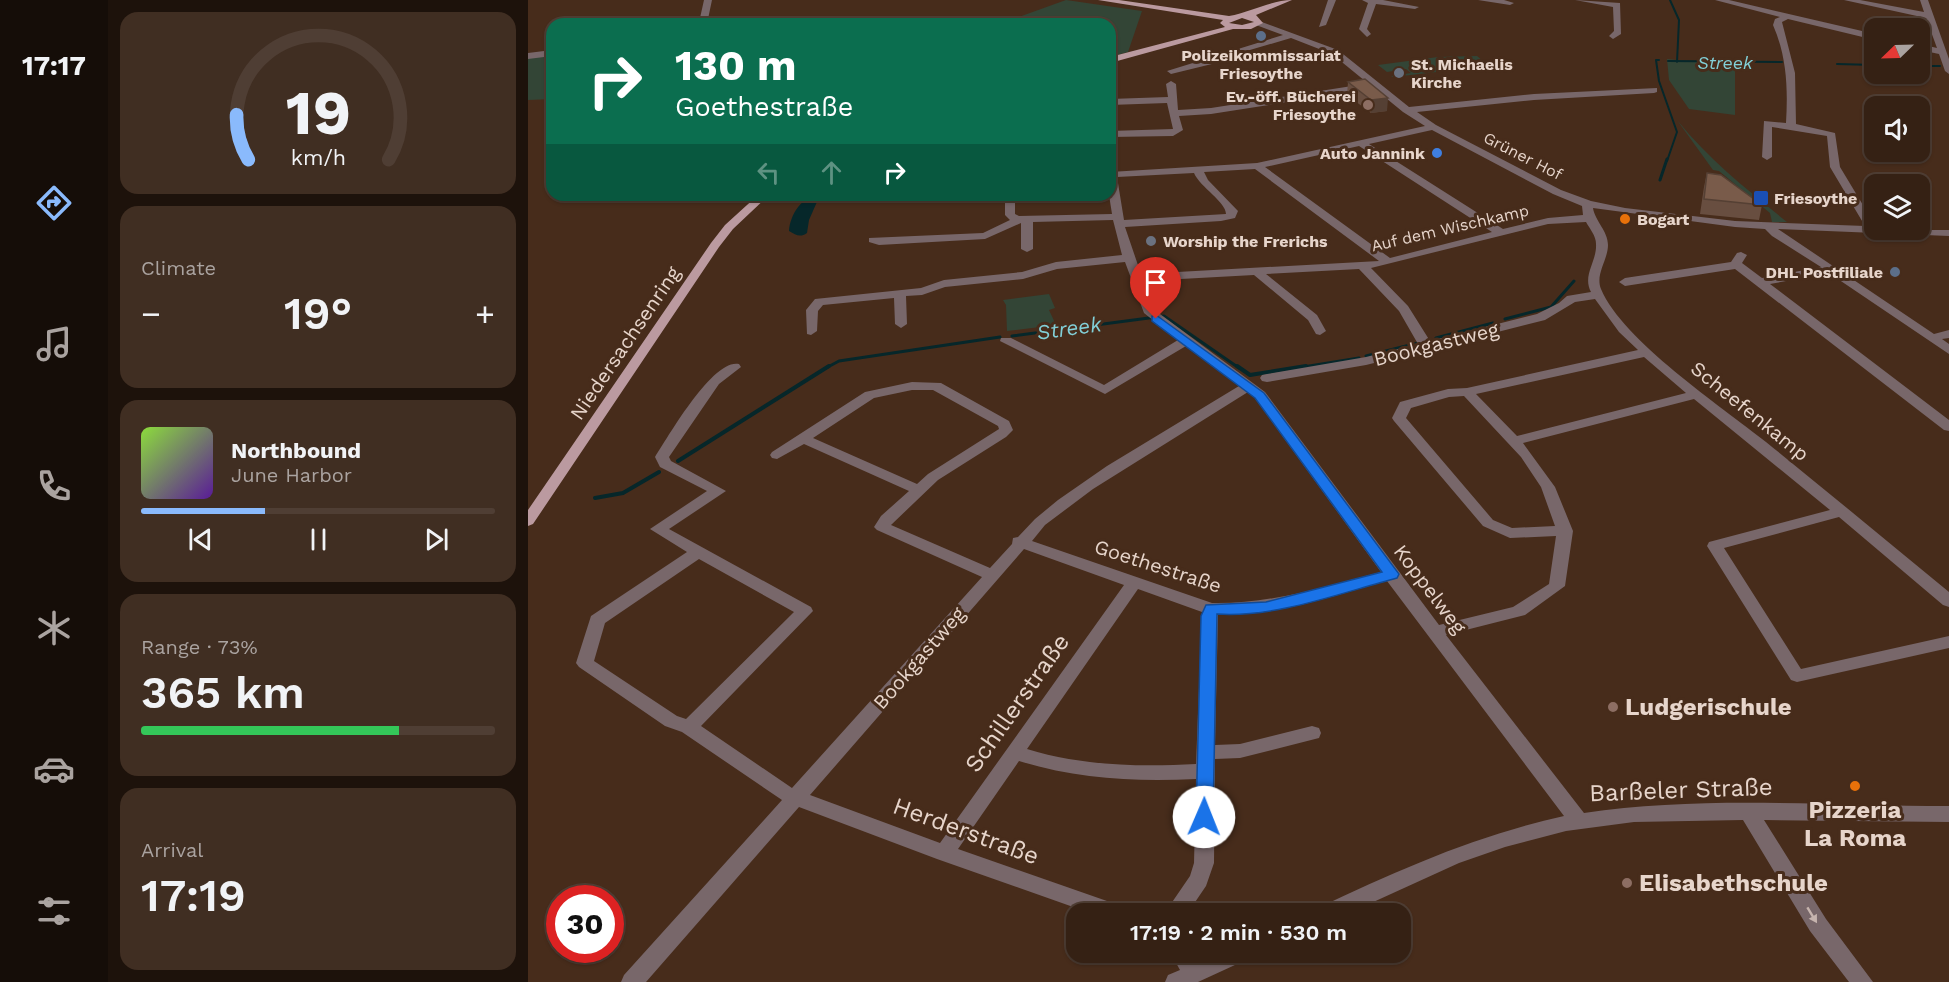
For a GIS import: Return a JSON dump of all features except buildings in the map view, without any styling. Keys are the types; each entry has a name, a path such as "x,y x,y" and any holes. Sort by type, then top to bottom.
{"main road":[{"path":"1102,0 1207,16 1228,23"},
{"path":"1116,58 1212,32 1228,23 1255,19 1288,0"},
{"name":"Niedersachsenring","path":"528,521 715,245 729,227 757,201"}],"street":[{"path":"704,18 708,0"},
{"path":"1322,25 1332,0"},
{"path":"1482,0 1510,3"},
{"path":"1579,0 1617,5 1618,32 1613,36"},
{"path":"1719,0 1864,34"},
{"path":"1848,0 1930,16"},
{"path":"1924,0 1949,71"},
{"path":"1367,34 1363,29 1369,1 1415,7"},
{"path":"1793,127 1791,124 1791,62 1787,46 1777,25 1778,21 1795,7"},
{"name":"Grüner Hof","path":"1255,19 1279,31 1335,52 1406,110 1432,127 1557,192 1588,204 1596,213 1787,228 1864,231"},
{"path":"1171,71 1213,61 1223,55 1292,35"},
{"path":"528,56 546,54"},
{"path":"1116,134 1173,133 1178,130 1171,100 1172,84"},
{"path":"1175,113 1211,111 1376,85"},
{"path":"1406,110 1534,97 1654,90"},
{"path":"1116,100 1121,98 1171,100"},
{"path":"1767,157 1767,123 1827,132 1832,135 1835,167 1864,216"},
{"path":"1116,174 1257,166 1432,127"},
{"path":"1361,143 1502,233"},
{"path":"1257,166 1388,262"},
{"path":"1010,201 1010,215 1023,220 1119,221 1231,216 1233,211 1230,206 1207,186 1200,178 1198,170"},
{"path":"1115,201 1128,258 1136,278"},
{"path":"1596,213 1603,247 1594,272 1593,285 1598,295"},
{"name":"Auf dem Wischkamp","path":"1136,278 1388,262 1548,221 1596,213"},
{"path":"873,240 879,242 986,237 1023,220"},
{"path":"1023,220 1027,249"},
{"path":"1769,226 1776,234 1808,252 1949,350"},
{"path":"1787,228 1808,252"},
{"name":"Grüner Hof","path":"1930,232 1949,233"},
{"path":"811,331 812,310 819,303 922,291 944,284 1023,275 1056,266 1128,258"},
{"path":"1625,282 1739,260 1760,282 1949,427"},
{"path":"1362,265 1404,309 1426,346"},
{"path":"1760,282 1831,269"},
{"path":"1257,270 1262,278 1313,318 1320,331"},
{"name":"Koppelweg","path":"1136,278 1147,308 1154,317 1248,385 1274,414 1391,574 1579,821"},
{"path":"899,293 901,324"},
{"name":"Bookgastweg","path":"1267,378 1366,361 1426,346 1541,317 1563,306 1571,299 1598,295"},
{"name":"Scheefenkamp","path":"1598,295 1627,332 1648,352 1949,601"},
{"path":"1931,338 1949,334"},
{"path":"1006,341 1105,390 1186,340"},
{"path":"1565,531 1510,533 1488,523 1399,418 1405,405 1448,393 1467,393 1648,352"},
{"path":"689,727 805,611 658,529 718,491 665,464 662,457 714,381 734,367"},
{"path":"777,455 870,394 927,384 936,386 1004,424 1005,430 933,477 886,519 882,527 991,574"},
{"name":"Bookgastweg","path":"632,982 1019,542 1077,491 1248,385"},
{"path":"1436,632 1519,612 1557,585 1565,531 1548,487 1526,454 1467,393"},
{"path":"1514,441 1698,394"},
{"path":"804,439 919,489"},
{"path":"1842,511 1715,546 1797,676 1949,642"},
{"name":"Goethestraße","path":"1019,542 1212,609 1266,608 1391,574"},
{"name":"Herderstraße","path":"698,552 597,620 585,663 671,721 689,727 784,792 944,853 1088,903"},
{"name":"Schillerstraße","path":"944,853 1134,583"},
{"path":"1182,903 1199,881 1207,861 1204,839 1209,616 1212,609"},
{"path":"1206,752 1240,751 1312,733"},
{"path":"1014,752 1041,762 1071,768 1160,774 1206,771"},
{"path":"1748,811 1818,925 1862,982"},
{"name":"Barßeler Straße","path":"1349,903 1430,865 1486,845 1532,831 1579,821 1649,814 1748,811 1949,814"},
{"path":"1182,963 1184,978 1216,963"}],"green space":[{"path":"1066,0 1142,11 1128,52 1116,55 1116,18 1016,18"},
{"path":"546,55 546,99 528,100 528,57"},
{"path":"1477,56 1489,66 1393,77 1391,76 1411,73 1406,69 1387,72 1378,65 1438,57"},
{"path":"1667,59 1735,66 1735,115 1689,109 1669,80"},
{"path":"1677,120 1716,162 1787,222 1772,222 1770,213 1719,171 1713,170"},
{"path":"1049,294 1055,308 1049,310 1056,325 1007,331 1006,305 1003,300"}],"water":[{"path":"817,201 809,220 807,233 800,236 789,231 792,219 803,202"}],"waterway":[{"path":"1670,0 1679,20 1677,61"},
{"name":"Streek","path":"1659,60 1656,60 1659,81 1677,132 1667,161"},
{"name":"Streek","path":"1668,61 1677,61"},
{"name":"Streek","path":"1677,61 1782,62"},
{"name":"Streek","path":"1837,64 1864,65"},
{"name":"Streek","path":"1930,66 1940,66"},
{"name":"Streek","path":"1660,180 1667,159"},
{"name":"Streek","path":"1505,319 1551,307 1574,281"},
{"name":"Streek","path":"1012,336 1164,316 1239,368"},
{"name":"Streek","path":"1436,338 1493,323"},
{"name":"Streek","path":"826,368 839,361 1000,337"},
{"name":"Streek","path":"1366,356 1418,343"},
{"name":"Streek","path":"1297,368 1359,358"},
{"name":"Streek","path":"678,461 829,366"},
{"name":"Streek","path":"1237,366 1250,375 1306,366"},
{"name":"Streek","path":"595,498 623,493 659,472"}],"place":[{"name":"Polizeikommissariat Friesoythe","path":"1261,36"},
{"name":"St. Michaelis Kirche","path":"1399,73"},
{"name":"Ev.-öff. Bücherei Friesoythe","path":"1368,105"},
{"name":"Auto Jannink","path":"1437,153"},
{"name":"Friesoythe","path":"1761,198"},
{"name":"Bogart","path":"1625,219"},
{"name":"Worship the Frerichs","path":"1151,241"},
{"name":"DHL Postfiliale","path":"1895,272"},
{"name":"Ludgerischule","path":"1613,707"},
{"name":"Pizzeria La Roma","path":"1855,786"},
{"name":"Elisabethschule","path":"1627,883"}],"route":[{"path":"1156,319 1260,395 1391,574 1266,608 1212,609 1209,616 1204,817"}]}
